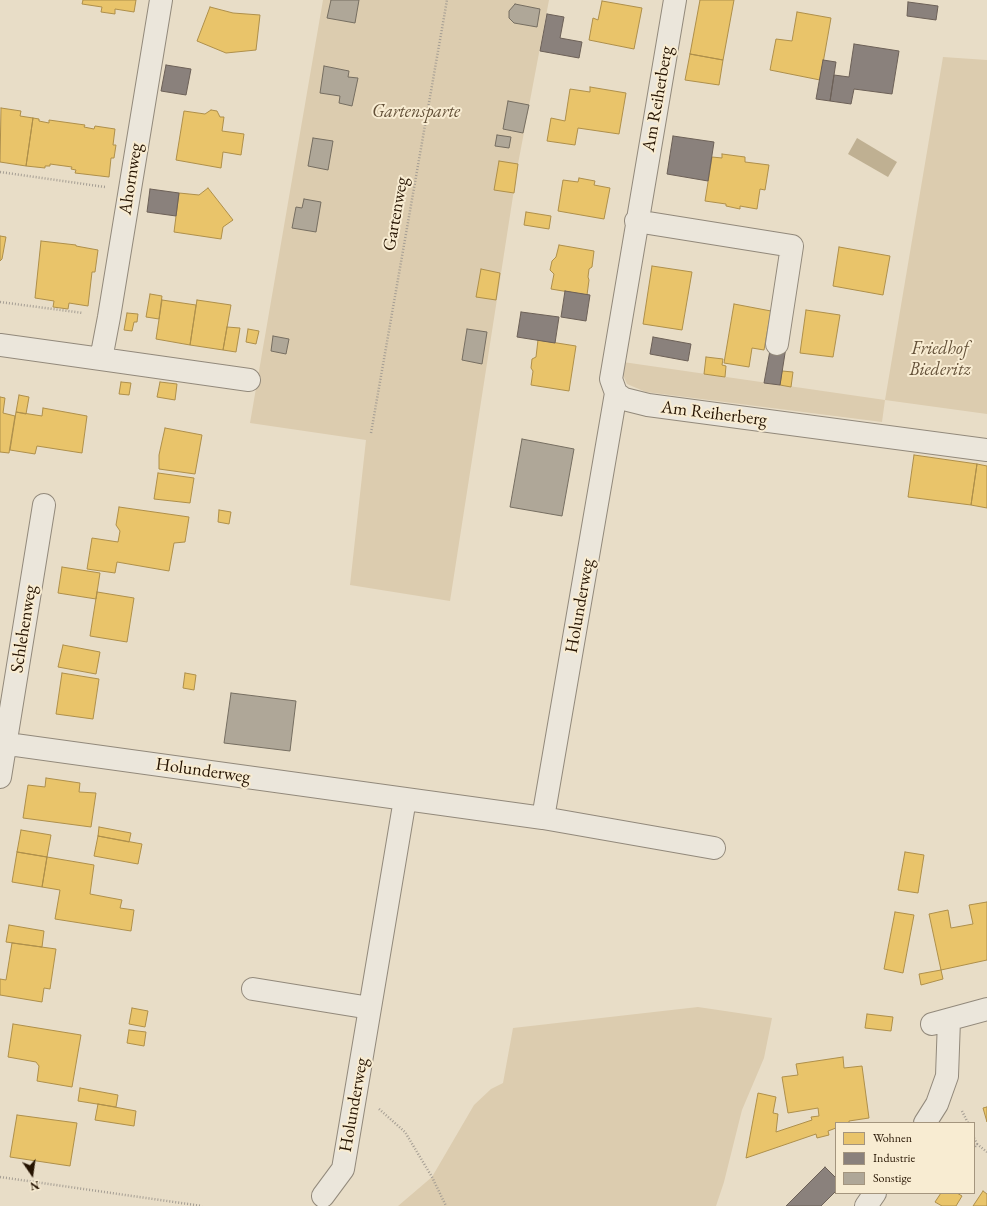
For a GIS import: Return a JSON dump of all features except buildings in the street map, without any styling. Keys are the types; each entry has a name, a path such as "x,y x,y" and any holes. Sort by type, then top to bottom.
{"street":[{"name":"Ahornweg","path":"101,359 161,0"},
{"name":"Am Reiherberg","path":"675,0 636,221 611,378 616,393 624,399 648,406 987,450"},
{"path":"636,221 792,246 777,344"},
{"path":"0,345 249,380"},
{"name":"Holunderweg","path":"543,818 616,393"},
{"name":"Schlehenweg","path":"0,777 3,744 44,505"},
{"name":"Holunderweg","path":"3,744 543,818 714,848"},
{"name":"Holunderweg","path":"323,1196 343,1169 406,799"},
{"path":"253,989 370,1008"},
{"path":"926,1122 937,1104 947,1076 940,1022 987,1009"},
{"path":"866,1206 874,1194"}],"path":[{"name":"Gartenweg","path":"371,434 447,0"},
{"path":"0,172 129,191"},
{"path":"0,302 109,317"},
{"path":"357,1089 405,1132 432,1177 446,1206"},
{"path":"975,1140 977,1144 987,1152"},
{"path":"0,1177 202,1206"}],"green space":[{"name":"Gartensparte","path":"323,0 549,0 518,164 450,601 350,585 366,440 250,423"},
{"name":"Friedhof Biederitz","path":"943,57 987,60 987,414 885,400"},
{"path":"623,362 885,400 882,422 646,392 627,384 621,370"},
{"path":"698,1007 772,1018 764,1058 742,1110 724,1182 716,1206 398,1206 432,1177 474,1105 491,1089 503,1083 513,1028"}],"shaded area":[{"path":"857,138 897,162 888,177 848,154"}]}
